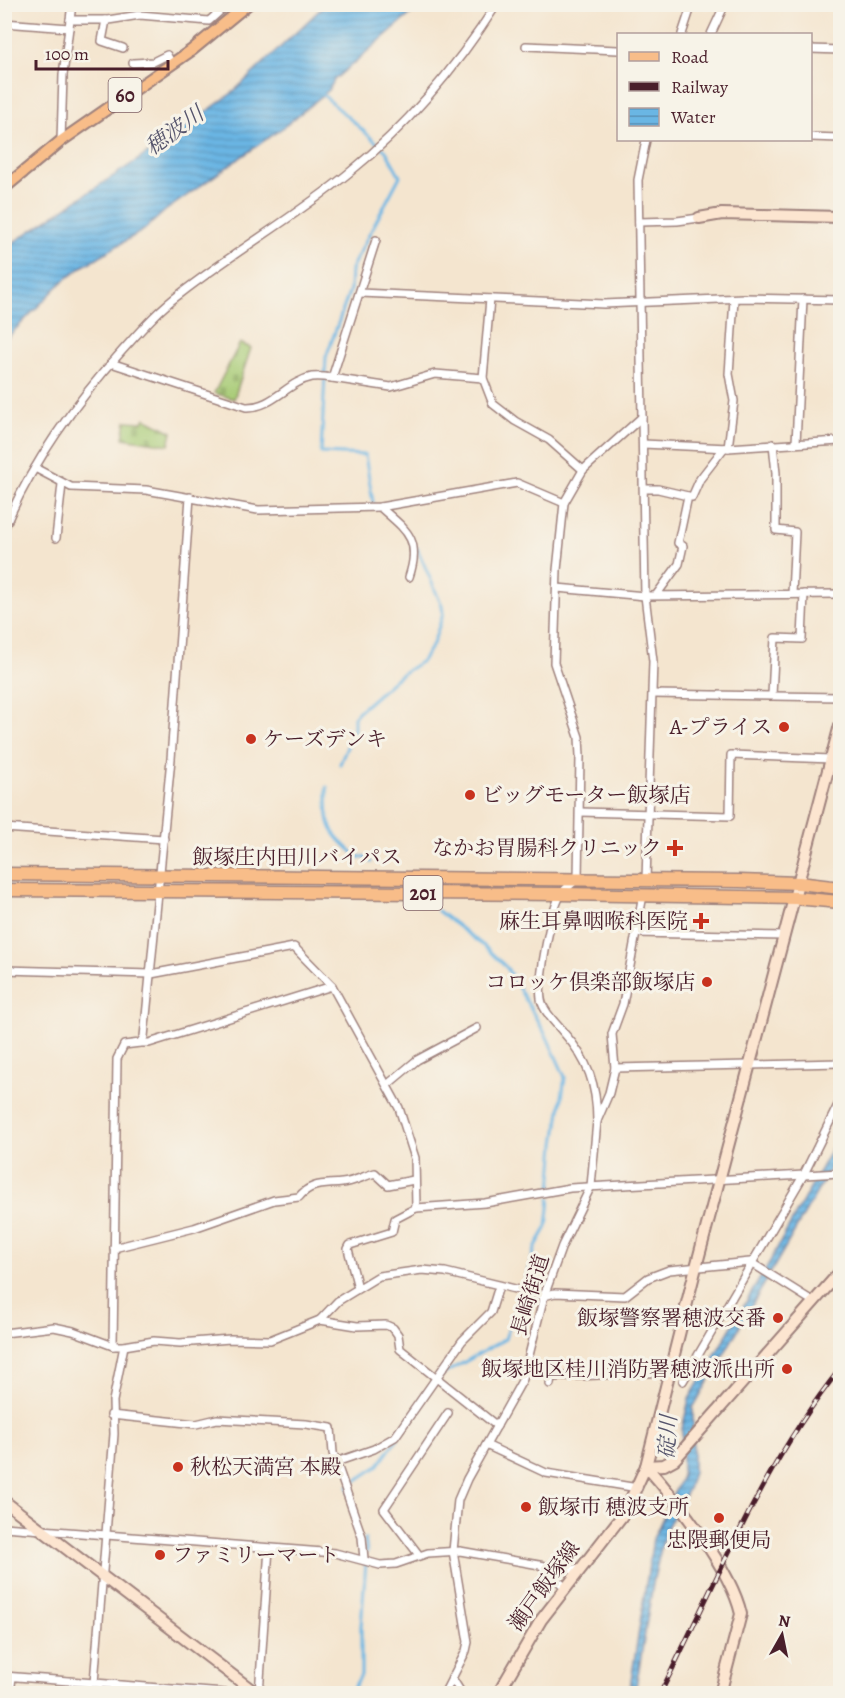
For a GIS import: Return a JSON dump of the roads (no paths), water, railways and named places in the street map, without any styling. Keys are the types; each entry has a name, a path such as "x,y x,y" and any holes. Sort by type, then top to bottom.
{"highway":[{"name":"飯塚庄内田川バイパス","path":"4,874 646,880 799,883 840,888"},
{"name":"飯塚庄内田川バイパス","path":"4,890 643,895 795,898 840,902"}],"main road":[{"name":"60","path":"4,188 61,141 223,28 248,4"}],"street":[{"path":"61,141 63,75 72,4"},
{"path":"4,23 69,24 140,15 209,21 228,4"},
{"path":"4,529 57,429 111,363 153,317 179,294 349,173 389,138 449,70 497,4"},
{"path":"682,33 692,4"},
{"path":"711,33 724,4"},
{"path":"106,20 102,41 123,48"},
{"path":"526,46 617,50"},
{"path":"812,49 840,50"},
{"path":"133,63 153,62 167,55 172,64"},
{"path":"812,137 840,138"},
{"path":"646,141 638,180 645,596 653,661 650,815 646,880"},
{"path":"639,222 677,222 722,213 840,217"},
{"path":"332,378 376,240"},
{"path":"360,293 641,304 734,299 840,300"},
{"path":"490,299 483,378 493,404 515,421 549,440 583,470"},
{"path":"644,489 658,489 692,497 700,478 726,448 734,401 729,374 734,299"},
{"path":"796,443 803,300"},
{"path":"111,363 246,406 256,407 267,403 306,379 332,378 391,387 435,374 483,378"},
{"path":"597,1121 597,1099 590,1068 580,1051 545,1011 541,1001 543,963 561,894 578,879 579,737 554,663 557,588 564,503 583,470 642,417"},
{"path":"643,444 726,448 840,441"},
{"path":"773,444 776,473 776,530 795,532 792,594"},
{"path":"35,468 62,484 81,488 146,490 258,510 380,507 517,483 564,503"},
{"path":"56,538 62,484"},
{"path":"657,594 682,558 683,546 678,543 688,496"},
{"path":"140,1043 144,1037 161,876 190,497"},
{"path":"380,507 403,525 409,533 415,553 409,577"},
{"path":"557,588 645,596 657,594 840,594"},
{"path":"772,695 776,638 802,639 804,594"},
{"path":"653,694 840,697"},
{"name":"瀬戸飯塚線","path":"498,1694 519,1655 565,1587 625,1512 638,1488 646,1466 696,1267 840,725"},
{"path":"580,812 730,816 731,755 831,759"},
{"path":"4,828 164,839"},
{"name":"長崎街道","path":"444,1694 468,1642 453,1551 458,1500 523,1379 544,1296 562,1246 591,1186 597,1121 609,1093 615,1068 612,1034 622,1004 643,895"},
{"path":"636,933 785,936"},
{"path":"4,970 151,975 294,947 332,986 387,1085 412,1141 415,1158 416,1208"},
{"path":"113,1346 117,1059 124,1045 149,1043 332,986"},
{"path":"387,1085 417,1060 477,1028"},
{"path":"615,1068 751,1063 840,1063"},
{"path":"683,1381 805,1176 840,1101"},
{"path":"114,1248 194,1228 274,1200 299,1197 305,1189 328,1182 342,1183 375,1173 388,1185 414,1180"},
{"path":"358,1288 348,1249 350,1245 392,1232 395,1219 416,1208 485,1203 591,1186 840,1173"},
{"path":"4,1333 54,1327 73,1331 113,1346 154,1341 180,1344 230,1339 270,1340 320,1320 332,1306 379,1276 422,1270 445,1272 544,1296 555,1293 624,1296 648,1278 682,1267 752,1262 814,1302"},
{"path":"646,1466 664,1465 675,1459 814,1302 839,1277"},
{"path":"336,1462 374,1449 395,1437 462,1341 490,1312 499,1286"},
{"path":"320,1320 357,1326 386,1325 393,1328 398,1335 400,1349 497,1425"},
{"path":"94,1683 114,1434 111,1415 124,1346"},
{"path":"551,1377 669,1372"},
{"path":"419,1555 384,1509 448,1413"},
{"path":"111,1415 196,1424 217,1419 306,1424 331,1428 336,1462 362,1538 364,1559"},
{"path":"486,1445 546,1473 638,1488"},
{"path":"646,1466 667,1489 722,1570 738,1601 741,1614 720,1694"},
{"path":"4,1501 258,1694"},
{"path":"4,1527 335,1553 387,1565 419,1555 453,1551 568,1570 580,1568"},
{"path":"258,1694 269,1548"},
{"path":"540,1566 565,1587"},
{"path":"10,1694 8,1676 237,1694"},
{"path":"452,1678 462,1694"},
{"path":"113,1694 114,1684"}],"water":[{"path":"325,5 421,5 334,80 329,90 285,126 165,211 144,230 85,265 62,282 5,340 5,248 172,137 232,93"},
{"path":"840,1133 840,1152 693,1408 693,1472 688,1489 665,1531 654,1578 635,1693 629,1694 653,1539 682,1476 682,1429 689,1399 769,1263"}],"waterway":[{"path":"321,93 386,151 400,176 351,269 350,290 326,357 321,453 365,455 373,502"},
{"path":"340,764 354,730 354,717 400,675 422,661 433,644 443,614 442,606 417,548"},
{"path":"327,787 327,811 335,834 358,857 364,857 371,862"},
{"path":"438,911 485,947 507,968 547,1037 565,1077 551,1189"},
{"path":"523,1289 536,1246 547,1227 550,1199"},
{"path":"442,1375 505,1339 520,1298"},
{"path":"353,1501 348,1486 378,1466 398,1438"},
{"path":"365,1539 367,1552"},
{"path":"350,1694 361,1675 361,1626 366,1562"}],"railway":[{"path":"660,1694 764,1485 812,1406 840,1369"}],"place":[{"name":"A-プライス","path":"784,727"},
{"name":"ケーズデンキ","path":"251,739"},
{"name":"ビッグモーター飯塚店","path":"470,795"},
{"name":"なかお胃腸科クリニック","path":"675,848"},
{"name":"麻生耳鼻咽喉科医院","path":"701,921"},
{"name":"コロッケ倶楽部飯塚店","path":"707,982"},
{"name":"飯塚警察署穂波交番","path":"778,1318"},
{"name":"飯塚地区桂川消防署穂波派出所","path":"787,1369"},
{"name":"秋松天満宮 本殿","path":"178,1467"},
{"name":"飯塚市 穂波支所","path":"526,1507"},
{"name":"忠隈郵便局","path":"719,1518"},
{"name":"ファミリーマート","path":"160,1555"}],"water label":[{"name":"穂波川","path":"174,130"},
{"name":"碇川","path":"667,1437"}]}
